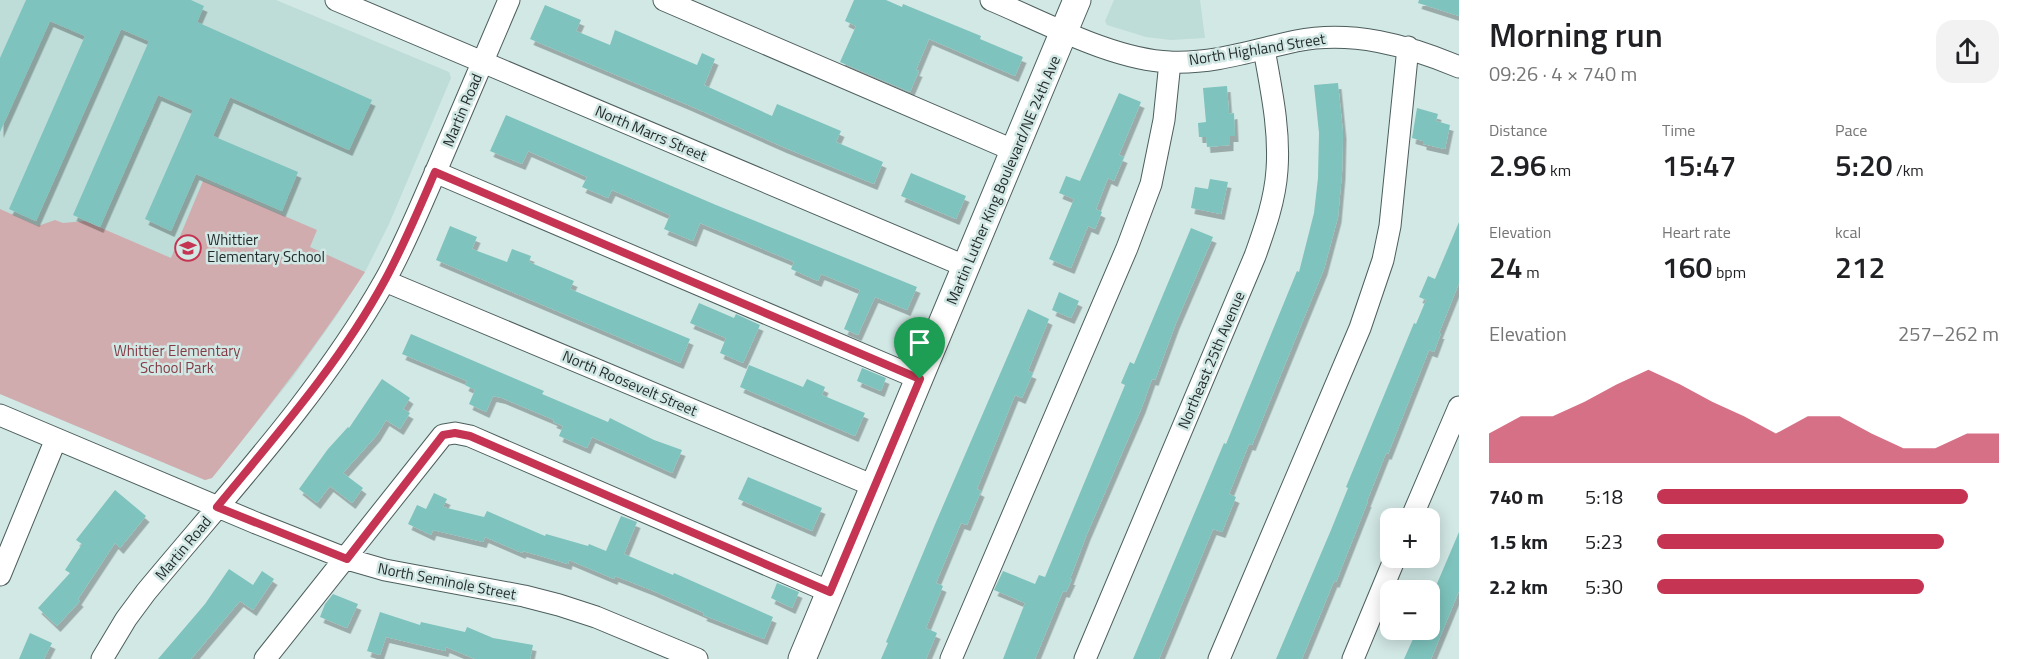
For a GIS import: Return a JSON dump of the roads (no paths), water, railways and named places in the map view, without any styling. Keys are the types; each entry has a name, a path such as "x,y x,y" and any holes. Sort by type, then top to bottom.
{"main road":[{"name":"Martin Luther King Boulevard/NE 24th Ave","path":"802,659 1077,0"}],"street":[{"name":"North Marrs Street","path":"336,0 966,267"},
{"name":"Martin Road","path":"102,659 126,619 146,592 321,378 349,339 385,281 411,228 509,0"},
{"path":"664,0 1015,151"},
{"name":"North Highland Street","path":"990,0 1112,50 1148,59 1170,62 1217,59 1323,37 1370,39 1408,47 1459,67"},
{"path":"1219,659 1360,328 1380,269 1390,226 1408,47"},
{"name":"Northeast 25th Avenue","path":"1085,659 1251,267 1265,227 1273,197 1278,145 1275,111 1264,49"},
{"path":"951,659 1122,259 1147,194 1164,120 1170,62"},
{"path":"435,172 920,379"},
{"name":"North Roosevelt Street","path":"385,281 874,486"},
{"path":"1416,508 1459,407"},
{"name":"North Seminole Street","path":"0,415 347,559 385,570 524,596 559,605 596,617 697,659"},
{"path":"276,656 347,559 443,435 455,433 481,441 830,592"},
{"path":"0,575 56,439"},
{"path":"1353,659 1391,568"}],"place":[{"name":"Whittier Elementary School","path":"188,248"}],"park label":[{"name":"Whittier Elementary School Park","path":"177,358"}]}
